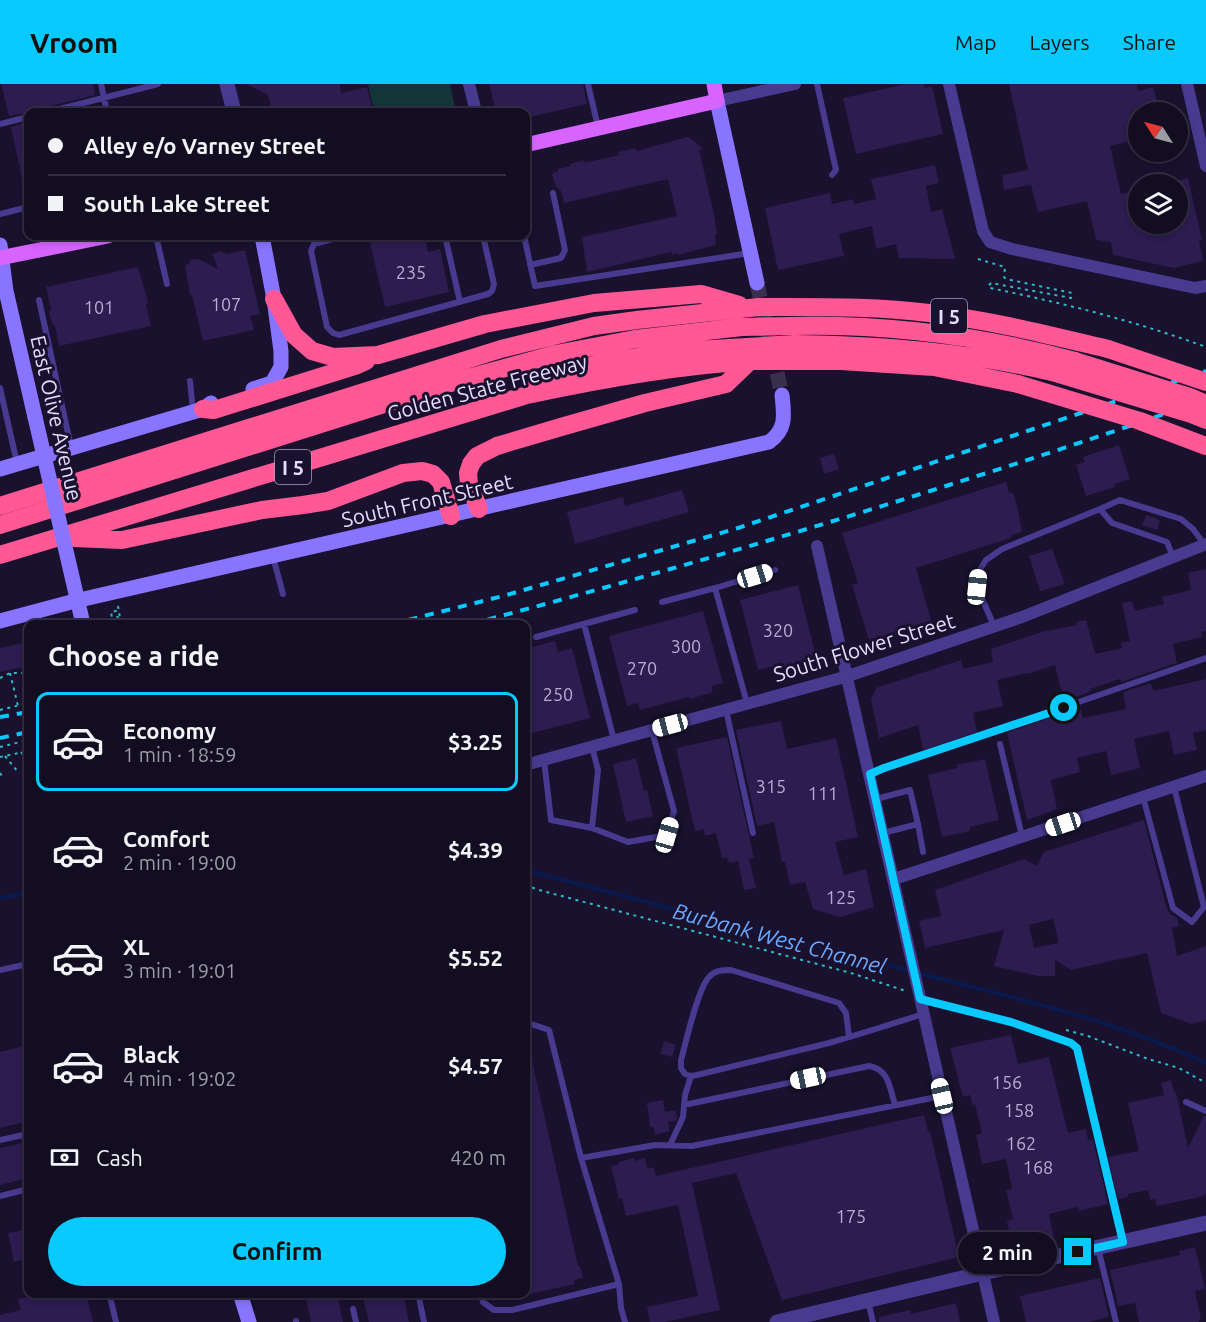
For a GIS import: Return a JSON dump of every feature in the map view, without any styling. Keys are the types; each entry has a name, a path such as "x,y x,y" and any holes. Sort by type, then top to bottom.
{"highway":[{"path":"198,410 214,410 355,366 378,355 485,324 594,303 701,294 741,307"},
{"path":"274,299 294,335 312,351 333,357 378,355"},
{"name":"Golden State Freeway","path":"0,506 501,349 604,325 741,307 864,307 929,313 1014,326 1108,349 1206,382"},
{"path":"795,344 825,326 913,332 971,339 1038,351 1075,361 1206,404"},
{"path":"0,525 454,382 556,354 666,335 742,327 795,344 855,344 915,348 1008,362 1052,372 1206,420"},
{"name":"Golden State Freeway","path":"0,555 527,395 598,379 659,370 795,344 841,361 934,367 1018,384 1140,421 1206,446"},
{"path":"479,509 469,484 468,473 477,456 497,446 645,404 726,384 749,354"},
{"path":"58,538 122,540 262,510 328,501 403,473 422,471 433,474 441,482 452,516"}],"main road":[{"path":"714,84 757,283"},
{"path":"530,144 717,101"},
{"path":"0,253 83,240"},
{"path":"0,469 198,410 213,402 272,383 281,367 281,351 263,240"},
{"name":"East Olive Avenue","path":"0,253 6,291 34,417 82,620"},
{"name":"South Front Street","path":"0,621 76,600 273,557 769,442 776,437 785,419 782,396"},
{"path":"242,1298 249,1322"}],"street":[{"path":"226,84 233,108"},
{"path":"470,84 475,108"},
{"path":"717,101 795,84"},
{"path":"949,84 983,231 990,242 1012,249 1195,288 1206,286"},
{"path":"1187,84 1206,166"},
{"name":"South Flower Street","path":"530,764 848,676 1058,604 1205,544"},
{"path":"817,546 994,1322"},
{"path":"894,879 1206,776"},
{"path":"777,1322 1206,1223"}],"lane":[{"path":"101,84 106,108"},
{"path":"65,108 158,84"},
{"path":"588,84 598,128"},
{"path":"817,84 836,170 832,175"},
{"path":"0,124 24,118"},
{"path":"530,265 563,256 564,250 553,193"},
{"path":"0,214 24,208"},
{"path":"157,240 167,284"},
{"path":"329,240 314,244 311,251 327,327 333,333 339,334 488,294 492,291 494,284 484,240"},
{"path":"446,240 460,302"},
{"path":"525,240 535,286 751,253"},
{"path":"39,300 71,448"},
{"path":"190,381 198,410"},
{"path":"0,388 18,464"},
{"path":"994,626 977,587 979,571 986,560 1002,549 1120,500 1181,519 1193,528 1205,544"},
{"path":"1100,509 1112,524 1167,542 1173,557"},
{"path":"273,557 282,594"},
{"path":"662,602 775,570"},
{"path":"715,588 747,703"},
{"path":"536,637 635,610"},
{"path":"584,624 615,740"},
{"path":"870,774 1206,658"},
{"path":"726,709 753,833"},
{"path":"544,760 551,820 592,828 628,842 667,835 674,811 651,730"},
{"path":"1000,744 1022,837"},
{"path":"592,747 598,770 592,828"},
{"path":"1143,797 1173,908 1192,922 1204,906 1174,787"},
{"path":"876,799 910,790 923,852"},
{"path":"883,833 918,824"},
{"path":"0,970 24,965"},
{"path":"849,1037 846,1012 839,1003 731,970 715,972 704,983 681,1060 681,1068 684,1074 691,1076 849,1037 924,1014"},
{"path":"920,999 1011,1022 1071,1043 1077,1048 1123,1242"},
{"path":"530,1022 549,1030 580,1158 619,1284 625,1322"},
{"path":"684,1105 869,1066 875,1067 887,1077 895,1105"},
{"path":"670,1145 683,1117 691,1076"},
{"path":"580,1158 655,1145 692,1146 942,1096"},
{"path":"1186,1102 1206,1111"},
{"path":"0,1140 24,1135"},
{"path":"0,1196 24,1191"},
{"path":"1098,1247 1116,1322"},
{"path":"482,1298 483,1302 494,1310 512,1310 619,1284"},
{"path":"110,1298 116,1322"},
{"path":"419,1298 424,1322"},
{"path":"868,1301 873,1322"},
{"path":"353,1309 356,1322"}],"path":[{"path":"978,259 1005,267 1004,278 1006,279 1072,293 1072,296 1071,298 991,283 990,288 1063,303 1156,329 1206,347"},
{"path":"117,605 119,620"},
{"path":"113,620 111,612 116,611 119,620"},
{"path":"0,678 10,673 24,673"},
{"path":"10,673 18,706"},
{"path":"0,710 24,705"},
{"path":"0,747 24,741"},
{"path":"21,752 24,756"},
{"path":"0,757 24,752"},
{"path":"5,756 18,772"},
{"path":"530,887 851,973 901,990"}],"green space":[{"path":"368,84 450,84 455,108 373,108"}],"building":[{"path":"1,84 93,84 95,95 46,108 24,108 24,113 9,116"},
{"path":"247,84 340,84 341,93 367,87 372,108 271,108 268,95"},
{"path":"489,84 583,84 587,104 530,117 530,108 495,108"},
{"path":"906,84 924,84 925,88 932,86 943,134 856,154 843,98"},
{"path":"1009,84 1137,84 1138,91 1153,87 1157,102 1128,102 1128,142 1110,146 1121,194 1128,192 1128,234 1188,234 1188,178 1202,240 1199,241 1203,261 1174,268 1113,255 1111,242 1096,240 1087,201 1038,212 1031,185 1004,190 1002,175 1028,170"},
{"path":"24,123 24,188 11,127"},
{"path":"687,137 703,149 699,150 714,214 716,245 678,255 678,253 672,255 671,252 587,272 582,237 677,216 668,179 564,203 561,191 556,186 552,174 558,169 584,160 585,163 619,155 618,152 636,148 637,151"},
{"path":"935,165 939,183 926,186 931,212 942,209 955,259 899,258 896,244 876,249 872,226 839,234 844,256 778,270 765,208 830,193 832,204 853,199 854,204 876,199 871,179"},
{"path":"385,240 426,240 428,252 440,249 449,292 385,307 370,243"},
{"path":"245,250 260,314 250,316 254,330 203,341 192,295 190,295 185,265 191,260 198,259 218,269 212,254 221,251 227,254"},
{"path":"138,267 148,302 146,305 151,326 59,346 55,326 52,324 49,312 51,309 46,287"},
{"path":"1119,445 1130,479 1114,484 1115,487 1086,496 1076,465 1085,462 1083,457"},
{"path":"834,454 839,469 824,474 820,458"},
{"path":"1006,482 1009,493 1013,493 1017,505 1022,532 1012,535 1011,538 916,568 932,623 870,643 852,585 858,583 842,533"},
{"path":"682,490 689,512 575,544 567,512 623,497 625,506"},
{"path":"1146,515 1160,520 1157,530 1142,525"},
{"path":"1052,549 1065,584 1040,591 1029,556"},
{"path":"1206,569 1206,631 1201,632 1202,637 1173,644 1177,663 1121,682 1120,679 1090,689 1091,691 1064,702 1055,665 997,680 1003,706 973,713 977,732 923,750 918,725 879,738 871,699 876,688 961,660 963,669 993,662 991,649 1047,630 1077,625 1076,622 1086,620 1095,654 1122,648 1121,643 1130,641 1122,603 1132,601 1135,611 1164,604 1162,597 1191,590 1188,573"},
{"path":"798,585 817,660 782,669 781,664 758,670 740,600"},
{"path":"703,611 723,683 711,686 713,689 711,693 689,699 689,697 640,710 638,703 627,706 609,636"},
{"path":"555,641 558,652 572,648 590,718 530,734 530,648"},
{"path":"24,643 24,667 0,672 0,648"},
{"path":"1206,679 1206,730 1193,733 1197,750 1174,755 1169,731 1134,739 1140,768 1111,775 1106,751 1077,758 1080,772 1051,780 1057,809 1027,820 1007,733 1080,707 1083,718 1126,709 1123,692 1151,683 1153,691"},
{"path":"781,721 787,749 836,738 858,837 835,842 844,875 866,869 874,907 840,917 813,909 805,882 790,885 785,862 782,862 774,822 757,826 736,730"},
{"path":"727,737 754,858 749,859 756,888 744,890 738,861 729,863 727,857 722,858 716,833 705,836 704,829 695,831 676,748"},
{"path":"636,758 653,816 626,822 613,764"},
{"path":"985,759 999,820 970,827 970,831 942,837 928,775 957,768 956,765"},
{"path":"1144,820 1166,906 1170,914 1177,918 1179,926 1172,928 1177,956 1206,946 1206,1020 1192,1024 1161,1013 1147,953 1071,970 1055,960 1055,976 1038,976 994,966 1004,930 925,948 919,921 941,916 935,890 1024,859 1037,866 1044,852","holes":["1053,919 1059,943 1034,948 1029,925"]},
{"path":"1011,1035 1018,1064 1049,1057 1068,1133 1086,1129 1088,1140 1093,1139 1108,1204 1079,1211 1078,1207 1049,1214 1054,1239 1013,1248 1007,1221 1013,1219 1006,1190 1012,1189 1006,1159 982,1164 976,1135 982,1133 975,1104 972,1105 970,1095 963,1097 950,1048"},
{"path":"664,1041 676,1045 672,1057 660,1054"},
{"path":"24,1046 24,1122 0,1128 0,1052"},
{"path":"530,1051 578,1266 580,1266 583,1278 574,1280 575,1284 530,1294"},
{"path":"1171,1080 1174,1092 1176,1092 1188,1148 1206,1116 1206,1194 1157,1206 1155,1199 1150,1200 1148,1190 1128,1194 1128,1197 1118,1199 1108,1157 1139,1151 1128,1103 1164,1095 1161,1083"},
{"path":"663,1100 665,1112 675,1110 677,1117 676,1121 668,1122 670,1131 655,1135 653,1127 650,1127 647,1103"},
{"path":"924,1115 928,1132 930,1131 959,1257 782,1300 736,1173 692,1183 720,1310 665,1322 650,1322 647,1307 698,1296 678,1205 626,1216 622,1198 619,1199 611,1166 634,1158 635,1161 645,1158 647,1169 654,1167 656,1176"},
{"path":"24,1143 24,1179 0,1185 0,1148"},
{"path":"23,1230 24,1260 14,1262 8,1233"},
{"path":"1195,1247 1205,1289 1195,1291 1201,1319 1198,1320 1199,1322 1139,1322 1135,1303 1118,1306 1110,1270 1180,1255 1179,1251"},
{"path":"1100,1278 1109,1317 1089,1322 1026,1322 1020,1296"},
{"path":"87,1298 93,1322 0,1322 0,1315 21,1310 18,1299"},
{"path":"306,1298 338,1298 343,1322 311,1322"},
{"path":"363,1298 404,1298 409,1322 369,1322"},
{"path":"956,1303 960,1322 879,1322 879,1317 910,1310 911,1314"}],"waterway":[{"name":"Burbank West Channel","path":"530,871 910,971"},
{"name":"Burbank West Channel","path":"0,898 24,894"},
{"name":"Burbank West Channel","path":"918,973 1100,1022 1206,1063"}],"tunnel":[{"path":"757,283 782,395"}],"railway":[{"path":"408,620 503,596 738,528 1206,371"},
{"path":"486,620 873,509 1206,399"},
{"path":"0,717 24,713"},
{"path":"0,738 24,733"}],"route":[{"path":"1064,708 870,774 920,999 1011,1022 1071,1043 1077,1048 1105,1174 1123,1242 1078,1252"}]}
